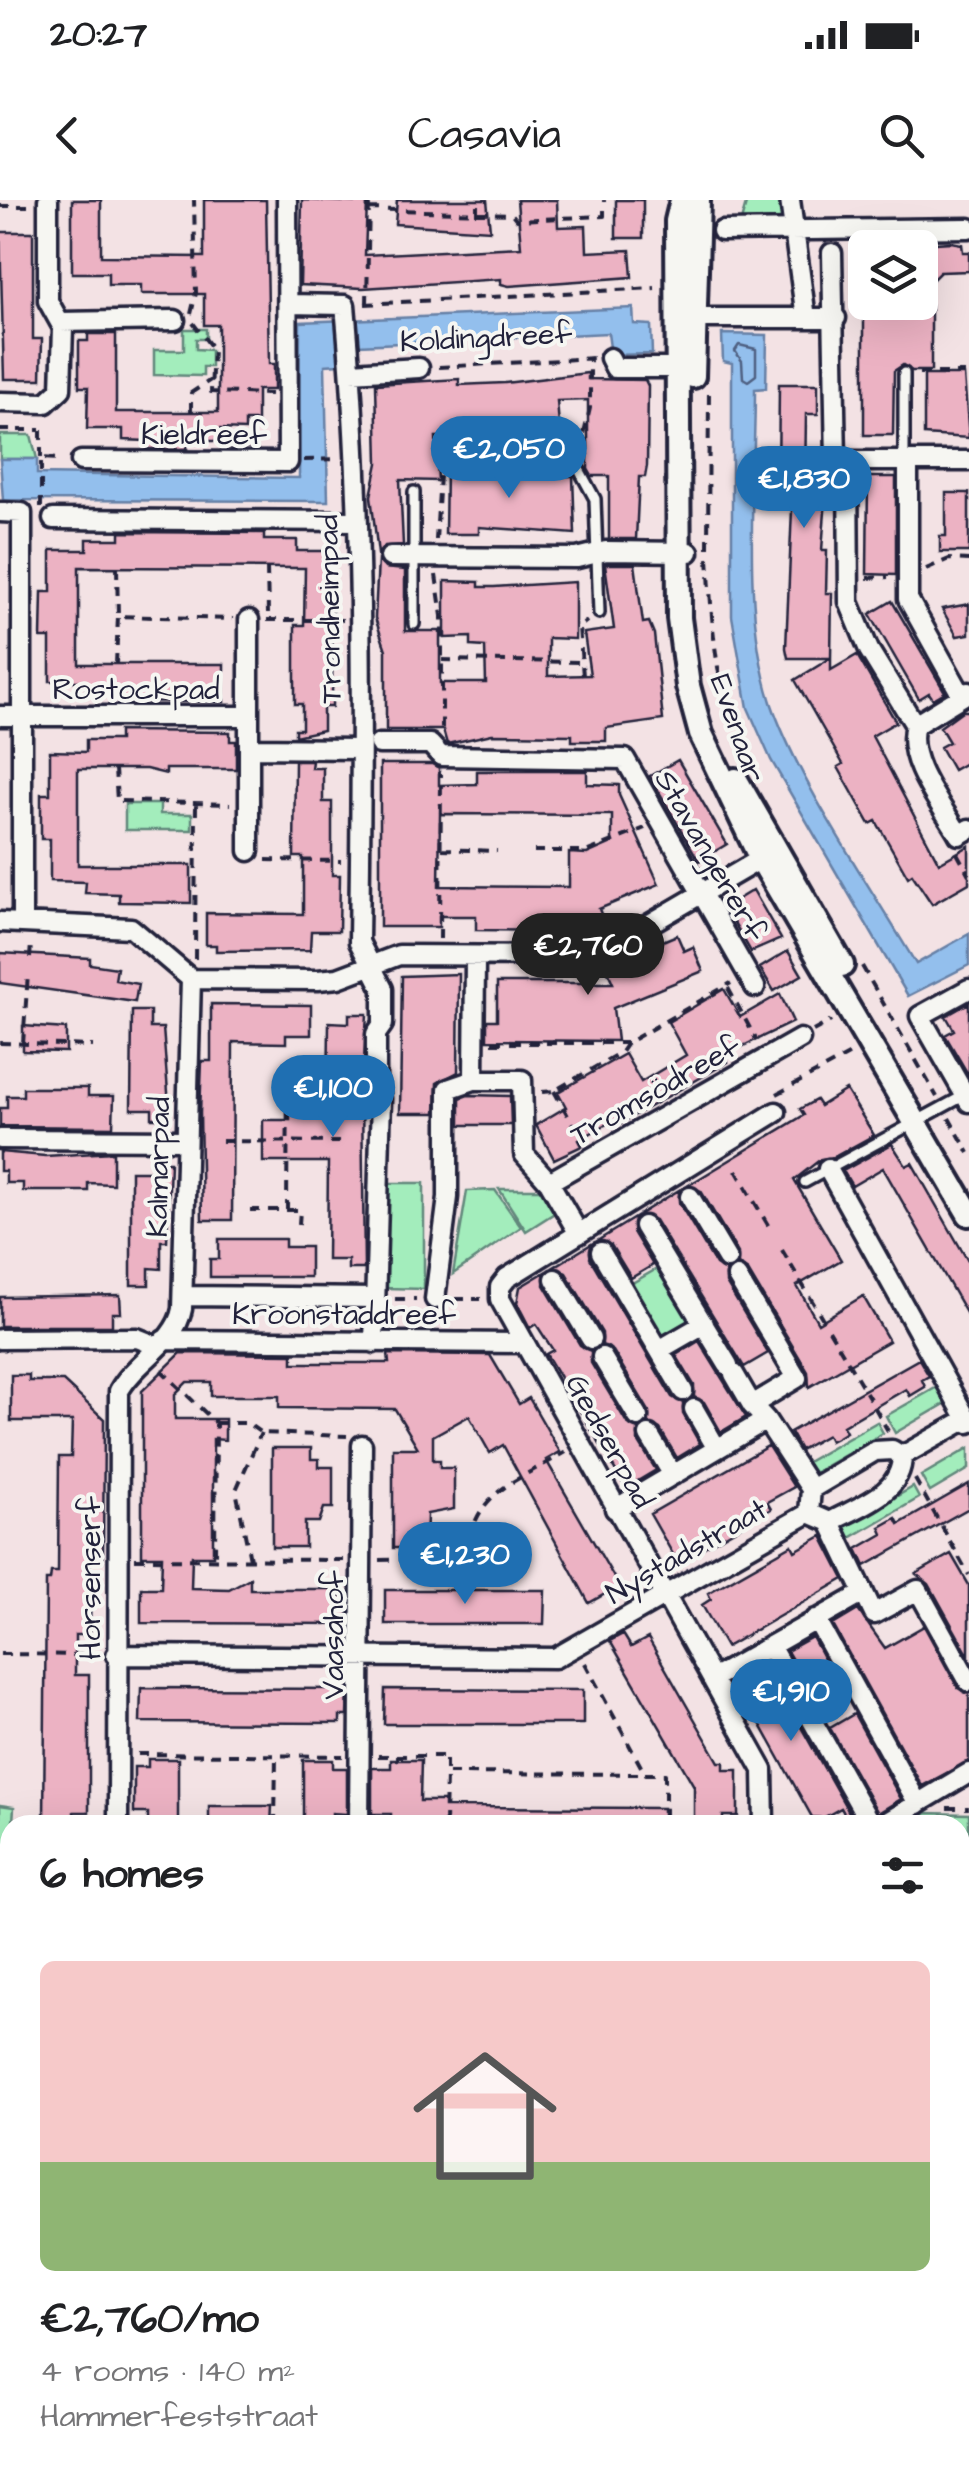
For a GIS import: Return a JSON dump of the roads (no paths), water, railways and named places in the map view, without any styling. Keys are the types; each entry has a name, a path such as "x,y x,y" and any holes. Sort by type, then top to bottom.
{"street":[{"name":"Kieldreef","path":"81,461 288,462 287,200"},
{"name":"Evenaar","path":"682,200 678,221 686,318 683,552"},
{"name":"Evenaar","path":"698,200 678,368 683,552 699,690 762,857 929,1114 969,1184"},
{"path":"790,200 806,318"},
{"path":"0,402 41,403 55,398 61,389 60,322 48,301 48,203"},
{"path":"722,232 969,228"},
{"path":"832,253 836,460 969,462"},
{"name":"Trondheimpad","path":"288,304 346,312 351,372 356,521 358,942 383,989 383,1024 376,1034 389,1155 374,1343"},
{"path":"686,318 836,318"},
{"path":"60,322 175,320"},
{"name":"Koldingdreef","path":"610,358 615,368 678,368"},
{"name":"Koldingdreef","path":"351,372 419,368"},
{"path":"848,461 848,602 870,650 915,725"},
{"path":"906,461 908,598 966,694 915,725 911,738 915,756 964,832"},
{"path":"0,512 22,513 22,923"},
{"path":"47,512 356,521"},
{"path":"390,557 577,558 596,553 683,552"},
{"path":"248,850 249,716 258,620"},
{"name":"Rostockpad","path":"0,716 249,716"},
{"name":"Stavangererf","path":"379,744 430,744 442,756 625,759 752,980"},
{"path":"249,748 358,748"},
{"name":"Evenaar","path":"762,857 891,1033 969,1214"},
{"path":"0,922 131,928 192,979 318,980 400,955 558,956 646,926 762,857"},
{"path":"474,1080 475,958"},
{"name":"Kalmarpad","path":"156,1348 179,1325 184,1296 192,979"},
{"path":"968,1096 920,1016 969,988"},
{"name":"Tromsödreef","path":"683,1391 591,1239 549,1182 800,1039"},
{"path":"435,1299 448,1196 448,1089 474,1080 522,1080 524,1154 549,1182"},
{"path":"592,1339 549,1268 591,1239 684,1187 774,1114"},
{"path":"0,1139 185,1140"},
{"path":"828,1168 968,1420 902,1456"},
{"path":"684,1187 726,1259"},
{"path":"637,1215 752,1404 811,1488 875,1451 892,1450 902,1456"},
{"name":"Gedserpad","path":"549,1268 507,1278 500,1287 500,1299 577,1430 591,1468 668,1594 763,1770 764,1815"},
{"path":"737,1277 797,1378 752,1404"},
{"name":"Kroonstaddreef","path":"184,1296 376,1298"},
{"path":"659,1350 704,1324"},
{"name":"Kroonstaddreef","path":"0,1339 137,1338 156,1348 524,1343"},
{"name":"Horsenserf","path":"118,1815 119,1391 156,1348"},
{"path":"602,1357 638,1417"},
{"path":"694,1409 717,1449"},
{"path":"615,1510 766,1420"},
{"path":"649,1436 674,1475"},
{"name":"Vaasahof","path":"359,1815 362,1446"},
{"path":"902,1456 901,1474 893,1486 830,1522 874,1614 918,1590 969,1682"},
{"name":"Nystadstraat","path":"809,1512 811,1488"},
{"name":"Nystadstraat","path":"116,1655 555,1658 809,1512"},
{"name":"Nystadstraat","path":"809,1512 830,1522"},
{"path":"712,1678 864,1593"},
{"path":"816,1619 915,1806"},
{"path":"770,1646 864,1815"},
{"path":"899,1815 969,1773"}],"lane":[{"path":"904,373 906,461"},
{"path":"444,461 575,462 596,499 599,613"},
{"path":"414,492 414,624"},
{"path":"805,1182 968,1096"}],"water":[{"path":"633,308 634,324 651,325 652,354 611,355 608,333 338,346 339,364 325,365 328,501 3,500 0,459 37,459 37,474 299,478 300,322"},
{"path":"722,334 767,335 766,388 755,389 753,588 762,666 783,734 817,801 916,964 969,934 969,965 908,996 771,760 748,708 732,616 732,363 723,361"}]}
